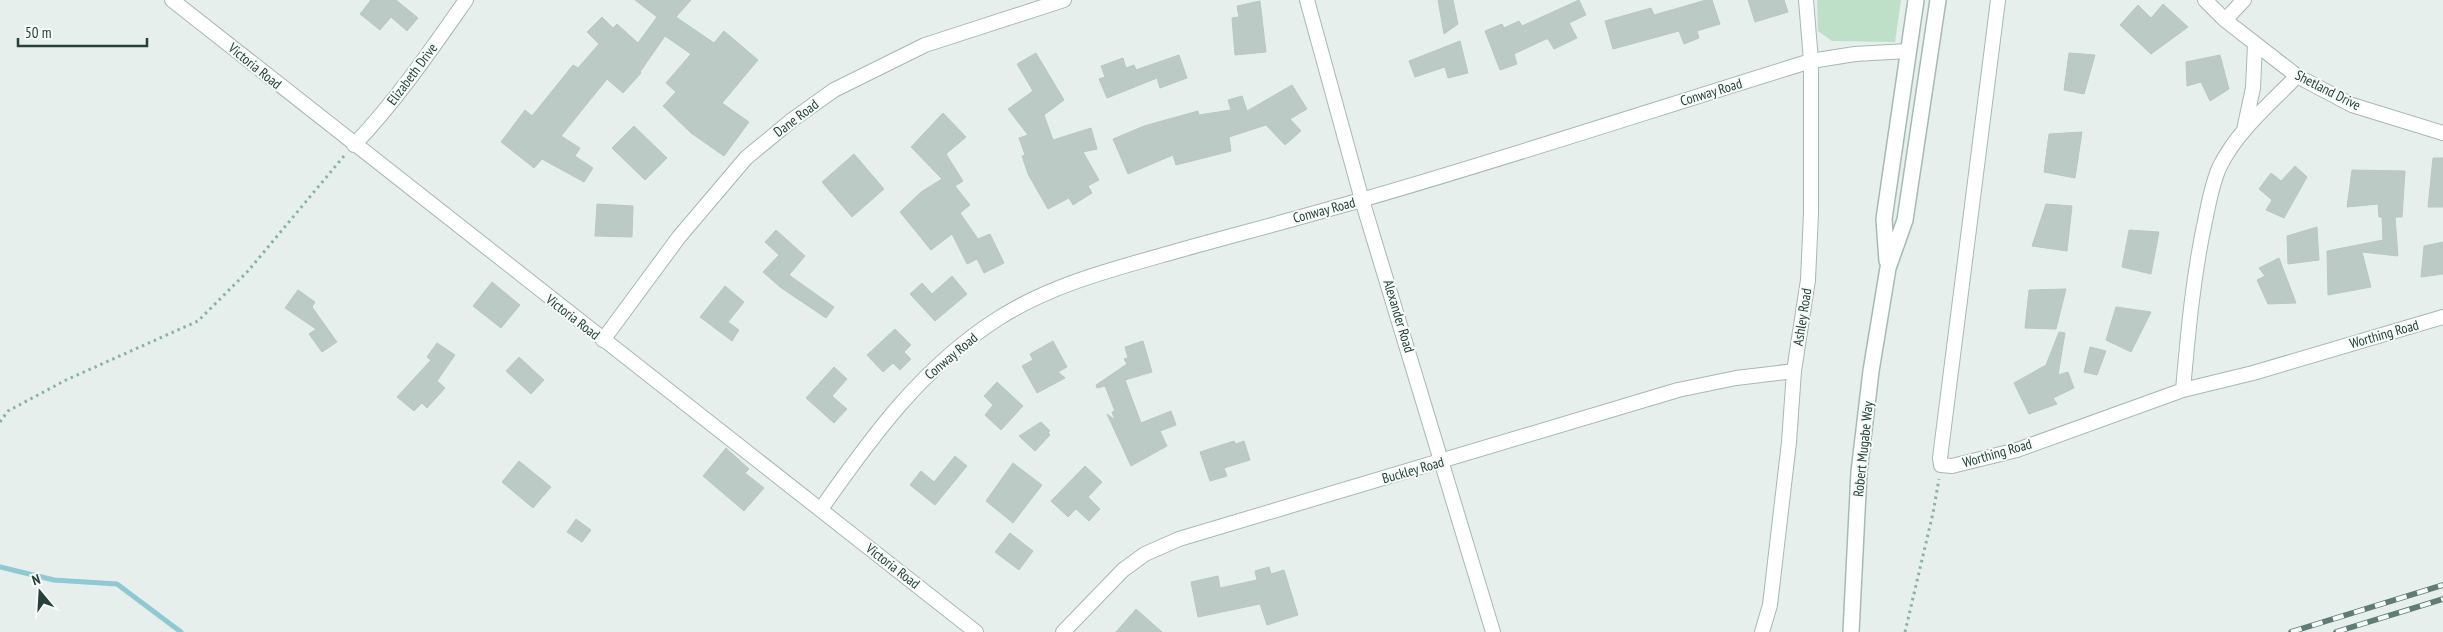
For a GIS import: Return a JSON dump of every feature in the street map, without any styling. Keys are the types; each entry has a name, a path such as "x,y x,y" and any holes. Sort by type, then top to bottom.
{"main road":[{"name":"Robert Mugabe Way","path":"1888,268 1884,219 1916,0"},
{"name":"Robert Mugabe Way","path":"1851,632 1859,472 1871,372 1888,268 1905,220 1938,0"}],"street":[{"name":"Victoria Road","path":"172,0 354,145 976,632"},
{"name":"Elizabeth Drive","path":"354,145 371,127 418,67 466,0"},
{"name":"Dane Road","path":"603,340 680,236 740,165 792,120 834,90 925,45 1064,0"},
{"name":"Alexander Road","path":"1307,0 1362,200 1443,461 1493,632"},
{"name":"Ashley Road","path":"1762,632 1770,605 1789,442 1794,371 1809,261 1811,213 1811,61 1806,0"},
{"name":"Worthing Road","path":"1998,0 1941,448 1941,465 1952,466 2016,450 2183,390 2253,373 2443,316"},
{"name":"Shetland Drive","path":"2205,0 2225,20 2297,76 2352,105 2443,133"},
{"path":"2225,20 2244,0"},
{"path":"2244,131 2253,88 2255,44"},
{"name":"Conway Road","path":"821,509 870,440 912,390 951,352 999,318 1044,293 1134,263 1362,200 1811,61 1855,54 1908,51"},
{"path":"2183,390 2200,245 2214,182 2221,164 2244,131 2297,76"},
{"name":"Buckley Road","path":"1063,632 1123,570 1145,554 1179,539 1678,390 1736,378 1794,371"}],"path":[{"path":"0,422 8,412 66,380 198,321 248,271 354,145"},
{"path":"1905,632 1933,513 1941,465"}],"green space":[{"path":"1817,0 1901,0 1895,42 1832,41 1818,31"}],"building":[{"path":"371,0 396,0 418,18 407,31 391,17 380,30 360,14"},
{"path":"635,0 691,0 676,17 714,43 724,31 758,60 722,103 749,122 724,156 691,133 663,106 676,92 666,83 691,54 665,36 641,73 623,93 607,79 561,136 580,148 575,156 593,168 584,182 542,159 534,168 501,142 525,110 532,116 573,65 578,68 599,44 587,32 602,17 613,28 617,24 638,43 657,17"},
{"path":"1438,0 1453,0 1458,24 1444,34"},
{"path":"1579,0 1586,15 1569,23 1577,38 1554,49 1548,39 1546,39 1514,54 1517,64 1500,70 1485,31 1502,24 1504,28 1519,21 1522,26"},
{"path":"1706,0 1712,0 1720,24 1697,31 1699,38 1684,44 1679,31 1613,49 1605,21 1651,8 1654,15"},
{"path":"1748,0 1784,0 1788,12 1755,22"},
{"path":"1260,1 1266,52 1235,55 1232,18 1239,17 1237,6"},
{"path":"2163,4 2188,27 2151,54 2120,25 2138,5 2151,18"},
{"path":"1460,41 1468,73 1448,78 1445,67 1415,77 1409,61"},
{"path":"1036,53 1064,100 1044,115 1053,140 1091,128 1097,149 1083,152 1099,180 1088,186 1092,193 1073,205 1069,198 1048,209 1028,174 1022,156 1025,155 1019,138 1028,135 1008,109 1033,91 1017,64"},
{"path":"2069,53 2095,55 2084,94 2064,90"},
{"path":"1179,55 1187,78 1160,88 1157,78 1107,98 1099,79 1105,77 1101,66 1123,58 1126,68 1134,65 1136,70"},
{"path":"2220,55 2229,89 2210,101 2201,82 2187,86 2186,62"},
{"path":"1292,85 1307,109 1290,119 1301,131 1285,145 1266,125 1229,137 1231,151 1176,165 1173,155 1128,174 1113,139 1144,126 1198,111 1199,115 1231,110 1228,100 1242,96 1247,111"},
{"path":"943,113 966,137 946,154 963,181 955,186 970,205 960,213 978,239 990,234 1004,263 984,273 977,259 967,264 952,234 931,250 900,212 921,192 942,179 911,147"},
{"path":"634,126 667,158 645,180 612,148"},
{"path":"2082,132 2075,178 2044,172 2049,134"},
{"path":"854,154 884,189 852,217 822,182"},
{"path":"2433,158 2443,158 2443,207 2428,207"},
{"path":"2295,166 2307,177 2284,218 2266,210 2272,200 2259,189 2271,173 2281,181"},
{"path":"2352,170 2405,171 2402,217 2395,217 2398,256 2362,252 2371,287 2328,295 2327,251 2383,240 2382,217 2379,217 2378,204 2347,207"},
{"path":"597,204 633,206 632,237 595,236"},
{"path":"2046,204 2072,206 2067,251 2032,246"},
{"path":"2317,227 2319,260 2288,264 2287,236"},
{"path":"776,230 805,256 789,275 834,307 826,318 780,287 763,272 779,255 765,242"},
{"path":"2129,230 2159,232 2151,274 2122,267"},
{"path":"2443,242 2443,274 2421,277 2424,246"},
{"path":"2279,258 2296,303 2268,304 2257,280 2265,276 2259,268"},
{"path":"952,276 967,294 935,321 910,294 922,283 932,294"},
{"path":"492,282 520,305 501,328 473,306"},
{"path":"725,286 744,302 728,322 739,330 732,341 700,317"},
{"path":"2066,289 2056,329 2025,328 2029,290"},
{"path":"298,290 315,302 312,307 337,342 322,352 309,334 316,329 285,308"},
{"path":"2116,307 2151,312 2131,352 2106,340"},
{"path":"895,329 911,345 904,352 911,359 900,370 893,363 883,372 867,355"},
{"path":"2059,332 2065,333 2058,375 2068,372 2074,388 2053,398 2057,404 2029,414 2014,383 2046,365"},
{"path":"1053,341 1067,367 1058,372 1065,378 1037,393 1022,366 1033,360 1030,354"},
{"path":"1143,341 1152,372 1125,380 1141,423 1171,411 1176,425 1160,431 1167,446 1131,466 1107,414 1115,420 1112,412 1115,411 1105,386 1097,388 1096,385 1127,364 1124,359 1128,358 1125,347"},
{"path":"437,343 455,355 437,381 445,388 427,408 422,403 414,411 397,397 431,360 427,357"},
{"path":"2090,347 2106,351 2097,375 2084,372"},
{"path":"519,357 544,380 531,394 506,371"},
{"path":"834,367 847,379 832,396 847,409 834,423 806,398"},
{"path":"997,382 1023,406 1001,430 985,415 993,405 984,396"},
{"path":"1041,422 1050,431 1048,432 1050,435 1035,451 1019,436"},
{"path":"1234,441 1236,444 1244,441 1250,460 1224,468 1227,476 1210,481 1200,452"},
{"path":"726,448 749,469 745,473 764,488 744,511 703,476"},
{"path":"955,456 967,466 935,505 910,485 921,471 934,482"},
{"path":"519,461 551,487 533,508 502,482"},
{"path":"1013,463 1042,485 1013,523 986,501"},
{"path":"1085,466 1102,482 1088,497 1100,509 1089,521 1076,509 1068,517 1051,501"},
{"path":"576,519 591,530 582,542 567,532"},
{"path":"1010,533 1033,551 1019,570 995,552"},
{"path":"1269,567 1271,574 1284,570 1298,615 1267,625 1260,604 1198,617 1191,582 1218,576 1220,588 1257,580 1255,571"},
{"path":"1136,609 1162,632 1116,632"}],"waterway":[{"path":"0,567 54,580 117,584 181,632"}],"railway":[{"path":"2291,632 2443,585"},
{"path":"2336,632 2443,599"}]}
